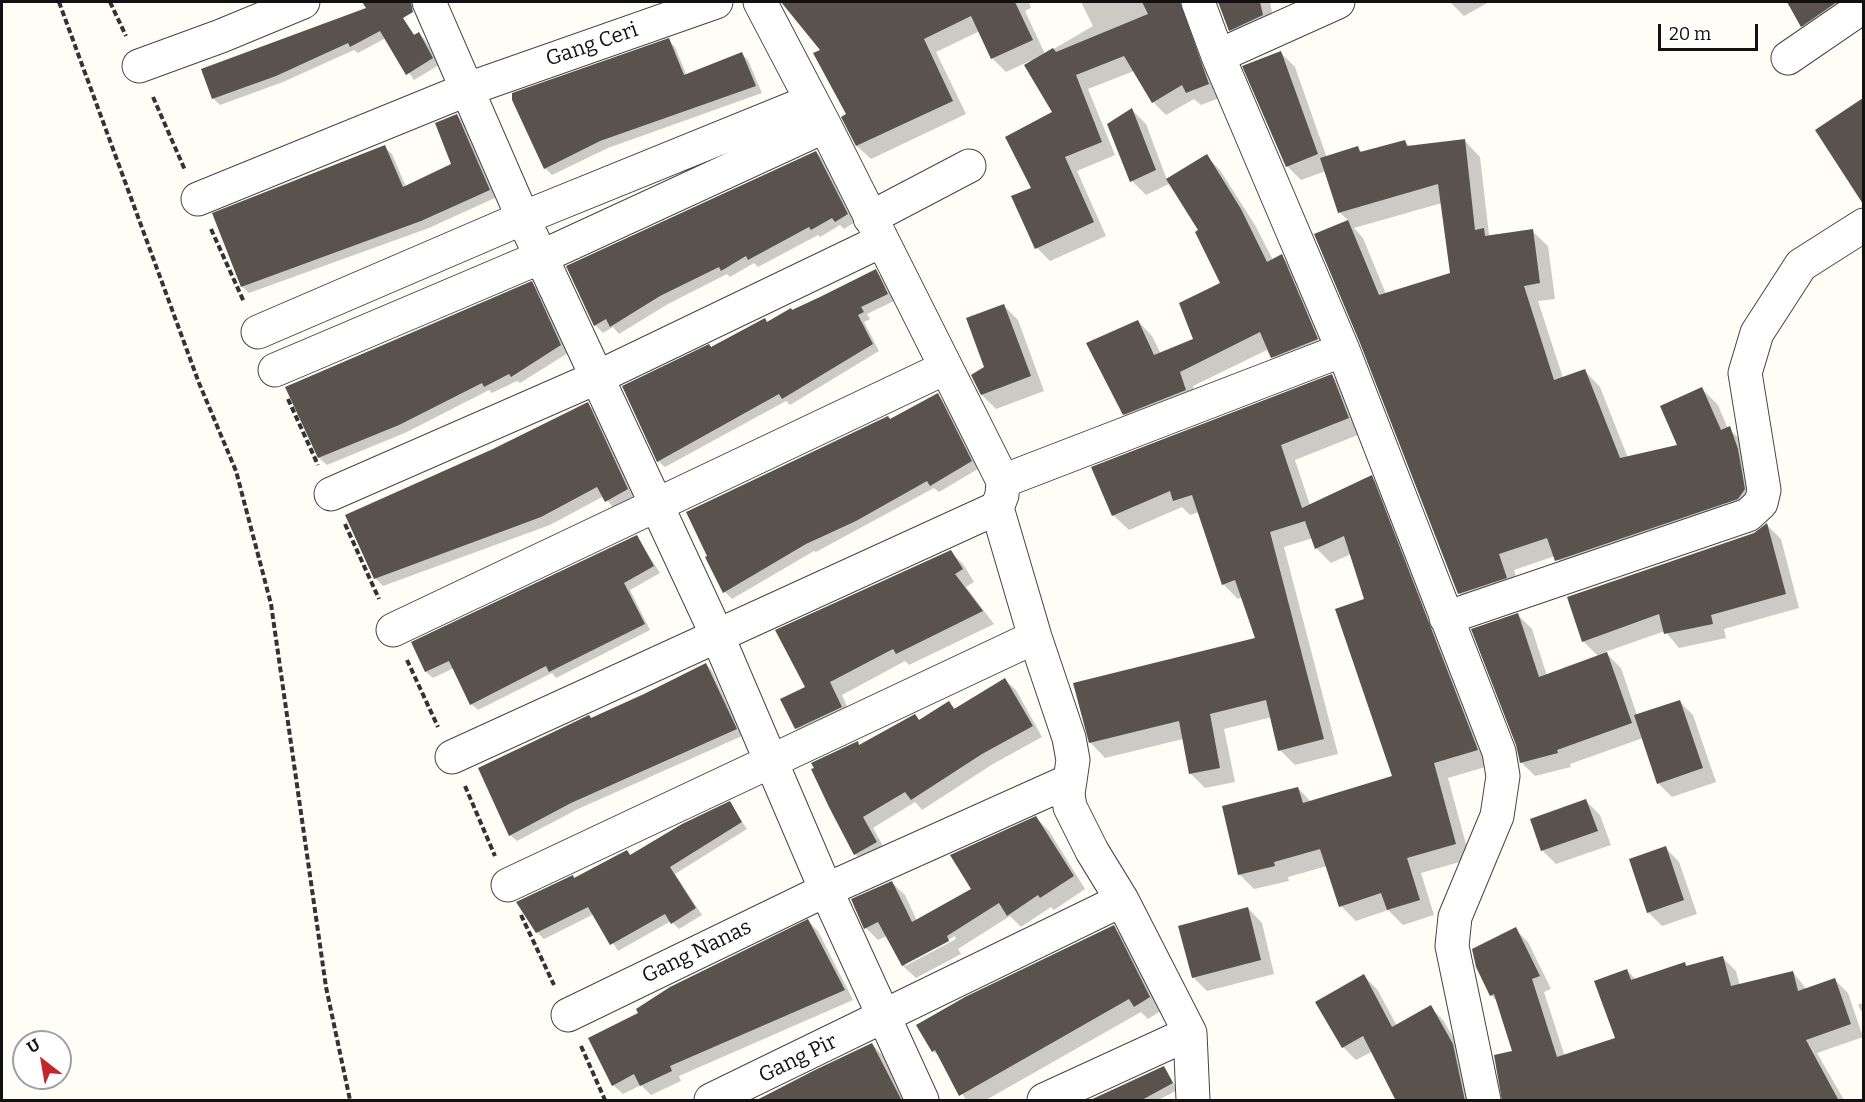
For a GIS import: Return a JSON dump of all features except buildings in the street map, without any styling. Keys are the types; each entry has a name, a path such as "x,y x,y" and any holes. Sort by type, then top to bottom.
{"street":[{"path":"139,66 221,36 303,2"},
{"path":"429,2 523,218 717,635 826,890 922,1101"},
{"name":"Gang Ceri","path":"198,199 468,89 716,2"},
{"path":"760,2 945,368 1000,494 1035,637 1069,738 1073,760 1069,781 1070,807 1077,824 1122,900 1190,1033 1193,1101"},
{"path":"1198,2 1218,56 1342,350 1499,752 1503,776 1497,816 1455,917 1452,946 1485,1101"},
{"path":"1218,56 1338,2"},
{"path":"1788,58 1863,6"},
{"path":"258,332 523,218 818,113"},
{"path":"275,370 541,257 818,113"},
{"path":"331,494 598,377 875,230 969,166"},
{"path":"1446,618 1748,515 1761,503 1764,490 1745,373 1757,333 1801,265 1863,225"},
{"path":"398,272 414,311"},
{"path":"452,757 717,635 1000,494 1342,350"},
{"path":"393,630 945,368"},
{"path":"508,885 1035,637"},
{"name":"Gang Nanas","path":"567,1015 826,890 1069,781"},
{"name":"Gang Pir","path":"711,1101 1122,900"},
{"path":"1044,1101 1190,1033"}],"path":[{"path":"59,2 199,383 236,471 271,604 326,987 350,1101"}]}
